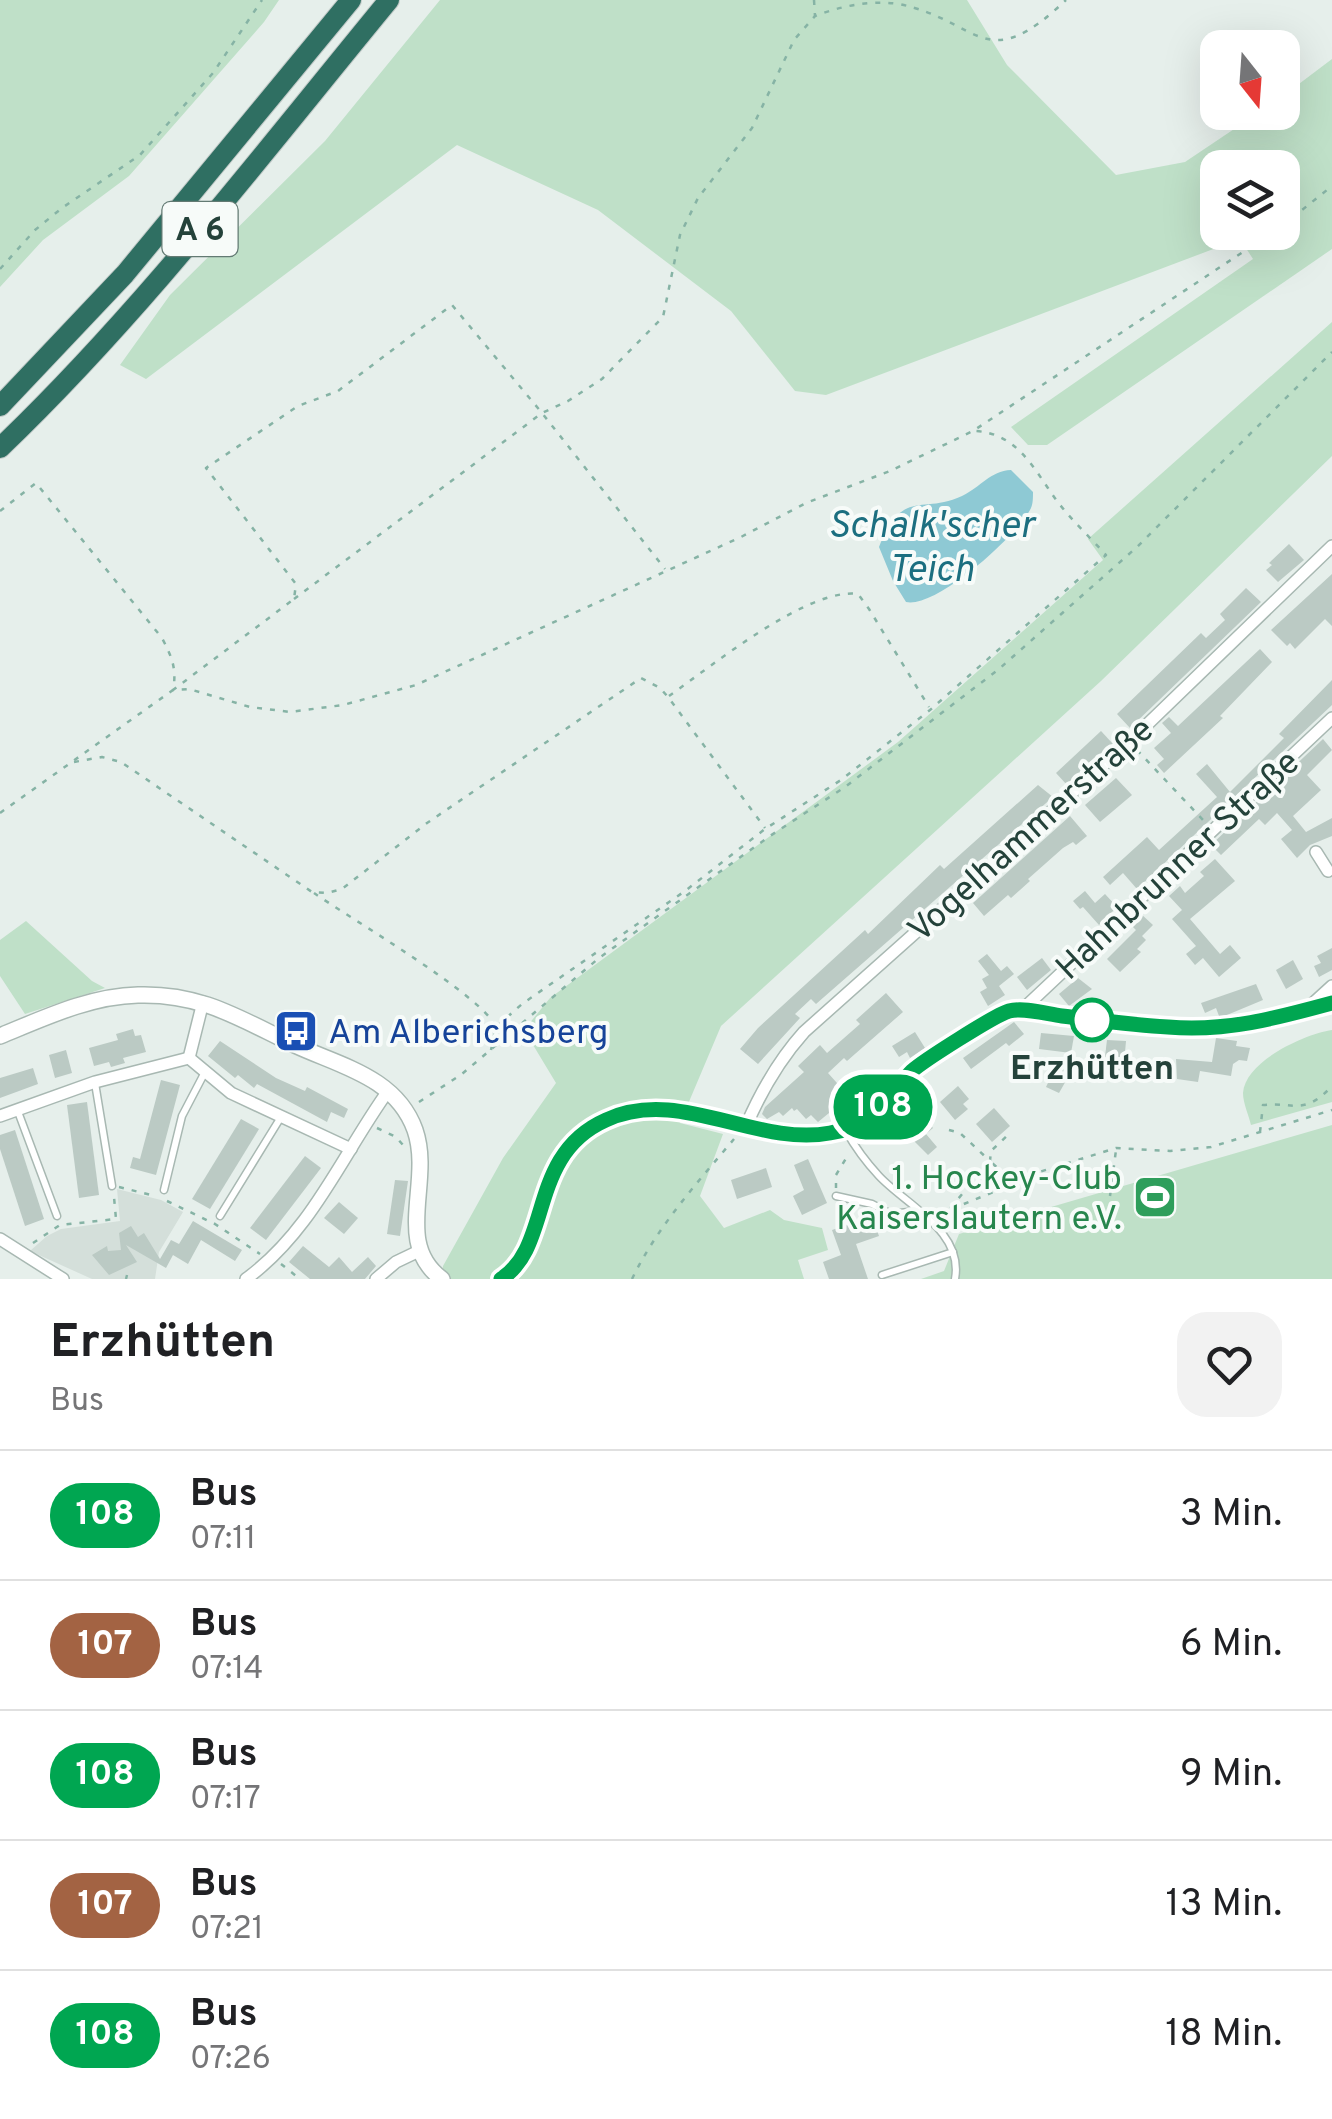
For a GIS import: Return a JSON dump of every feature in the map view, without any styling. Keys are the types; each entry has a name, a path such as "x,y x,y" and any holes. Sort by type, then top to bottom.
{"highway":[{"name":"A 6","path":"0,406 124,274 351,0"},
{"name":"A 6","path":"0,448 72,378 155,285 388,0"}],"street":[{"name":"Vogelhammerstraße","path":"746,1126 761,1091 804,1032 1129,742 1332,546"},
{"name":"Hahnbrunner Straße","path":"1022,1010 1332,718"},
{"path":"1324,854 1328,871"},
{"path":"501,1279 524,1255 556,1165 568,1146 607,1119 631,1112 662,1110 790,1134 827,1134 864,1124 912,1071 1009,1011 1213,1028 1261,1023 1307,1010 1330,992"},
{"path":"0,1036 84,1004 151,994 204,1002 350,1068 388,1091 405,1111 417,1138 422,1162 416,1230 419,1251 432,1272 442,1279"},
{"path":"189,1058 204,1002"},
{"path":"189,1058 231,1093 351,1149"},
{"path":"0,1116 95,1082 189,1058"},
{"path":"246,1279 270,1259 326,1192 388,1091"},
{"path":"0,1238 63,1279"},
{"path":"376,1279 396,1262 419,1251"}],"lane":[{"path":"164,1190 182,1116 206,1072"},
{"path":"95,1082 112,1186"},
{"path":"16,1108 56,1216"},
{"path":"220,1216 281,1117"},
{"path":"845,1130 880,1177 936,1226 953,1252 955,1279"},
{"path":"836,1196 872,1204 891,1214 918,1211"},
{"path":"882,1275 953,1252"}],"path":[{"path":"0,269 35,230 62,208 140,155 213,73 262,0"},
{"path":"814,0 815,16"},
{"path":"0,813 173,690 542,413 602,378 663,317 680,235 698,198 752,128 794,40 815,16 844,5 895,3 924,11 970,35 992,41 1013,39 1031,30 1066,0"},
{"path":"1300,212 1332,186"},
{"path":"173,690 189,689 250,707 290,712 343,705 416,685 806,503 890,471 973,431 1246,250"},
{"path":"294,598 296,584 206,468 298,406 338,391 452,305 666,571"},
{"path":"405,1111 490,1051 599,958 845,787 999,669 1137,547 1332,352"},
{"path":"490,1051 496,1027 522,1004 685,891 765,829 841,780 930,710 1106,555 1052,495 1027,457 992,432 973,431"},
{"path":"0,511 36,483 162,638 173,658 173,690"},
{"path":"668,697 791,613 840,592 858,594 930,710"},
{"path":"312,892 326,893 351,883 427,823 641,678 668,697 765,829"},
{"path":"1129,742 1203,821"},
{"path":"73,762 102,757 121,762 454,986 490,1015 496,1027"},
{"path":"1260,1132 1263,1105 1295,1108 1324,1095 1332,1086"},
{"path":"1011,1132 991,1152 990,1161 949,1210 996,1191 1004,1183 1116,1148 1170,1152 1210,1147 1332,1110"},
{"path":"366,1124 396,1137 405,1147"},
{"path":"632,1279 672,1214 746,1126"},
{"path":"949,1130 960,1133 1002,1172 1004,1183"},
{"path":"1110,1196 1116,1148"},
{"path":"836,1196 836,1175 843,1163"},
{"path":"20,1254 60,1226 116,1220 112,1186 162,1198 215,1224 300,1279"}],"shaded area":[{"path":"117,1189 161,1200 183,1212 159,1252 155,1279 92,1279 30,1251 61,1229 120,1221"}],"green space":[{"path":"0,0 279,0 129,176 43,240 0,287"},
{"path":"440,0 967,0 1007,65 1116,175 1185,162 1200,152 1200,250 1211,250 826,395 795,391 731,311 598,210 457,145 146,379 120,365 170,295 325,141"},
{"path":"1332,59 1332,249 1047,445 1028,445 1011,427 1253,259 1247,250 1300,250 1300,150 1203,150 1233,130 1300,130 1300,83"},
{"path":"1332,322 1332,456 1101,681 721,1026 680,1123 723,1134 700,1196 724,1228 770,1210 784,1220 822,1228 828,1250 798,1260 804,1279 442,1279 443,1266 503,1158 556,1083 524,1030 550,998 898,742 1103,560 1088,539"},
{"path":"26,921 92,981 105,988 25,1014 0,976 0,940"},
{"path":"1332,1030 1332,1102 1251,1125 1243,1093 1254,1070 1293,1043"},
{"name":"1. Hockey-Club Kaiserslautern e.V.","path":"1332,1125 1332,1279 921,1279 944,1271 959,1234"}],"water":[{"name":"Schalk'scher Teich","path":"1011,470 1033,492 1032,506 1023,520 993,552 955,583 919,601 906,602 879,547 896,516 914,506 962,496 991,476"}],"building":[{"path":"1289,544 1304,560 1278,582 1266,570"},
{"path":"1332,574 1332,626 1325,619 1295,649 1290,643 1287,646 1271,630"},
{"path":"1246,588 1261,602 1130,728 1117,714 1201,633 1206,638 1225,620 1220,614"},
{"path":"1260,649 1272,662 1220,716 1223,718 1164,773 1157,765 1164,759 1154,748 1171,733 1162,723 1169,717 1178,726"},
{"path":"1332,680 1332,705 1137,889 1123,873 1110,885 1103,877 1147,837 1159,850 1217,797 1196,774 1207,764 1230,792 1284,738 1279,734"},
{"path":"1101,731 1113,744 1067,785 1056,773"},
{"path":"1323,739 1332,750 1307,775 1321,790 1293,816 1306,832 1332,818 1332,836 1310,845 1297,858 1281,839 1292,830 1277,813 1265,825 1259,819 1221,855 1211,845"},
{"path":"1116,778 1132,795 1100,822 1085,805"},
{"path":"1038,785 1053,797 816,1004 811,999 795,1014 800,1018 758,1064 740,1049 865,930 868,934 940,865 944,869"},
{"path":"1070,816 1087,836 1076,845 1073,842 1063,848 1011,898 1008,895 984,916 973,903"},
{"path":"1215,859 1235,881 1190,919 1220,954 1230,945 1241,958 1219,977 1203,958 1195,965 1186,954 1196,946 1172,919 1182,910 1169,896 1180,886 1185,893"},
{"path":"1085,891 1095,903 1105,894 1117,907 1099,925 1073,901"},
{"path":"1141,914 1153,925 1142,936 1146,940 1137,949 1141,952 1120,972 1107,959 1136,930 1130,924"},
{"path":"1332,948 1332,970 1319,977 1314,966 1321,963 1317,956"},
{"path":"987,954 1001,971 1007,966 1014,974 999,986 1005,995 988,1006 980,992 987,988 982,979 989,975 978,961"},
{"path":"1042,958 1051,970 1027,990 1017,977"},
{"path":"1293,960 1303,979 1286,989 1276,970"},
{"path":"1078,978 1092,989 1069,1006 1059,994"},
{"path":"1256,984 1263,1000 1227,1015 1219,1016 1216,1008 1205,1013 1201,1003"},
{"path":"886,993 903,1012 828,1073 854,1102 839,1116 829,1113 818,1122 811,1115 806,1119 792,1108 783,1116 779,1112 767,1119 762,1114 765,1107 804,1072 798,1066 820,1045 827,1053 860,1024 856,1020"},
{"path":"1014,1022 1024,1034 971,1069 963,1058"},
{"path":"133,1029 135,1036 141,1035 146,1052 123,1058 125,1063 111,1067 109,1062 94,1066 89,1048 118,1040 116,1034"},
{"path":"915,1032 925,1048 910,1058 907,1052 899,1057 892,1046"},
{"path":"1041,1033 1074,1036 1071,1053 1039,1049"},
{"path":"1216,1038 1237,1041 1236,1046 1250,1048 1247,1061 1233,1064 1231,1076 1200,1071 1198,1082 1177,1079 1176,1059 1212,1062"},
{"path":"1107,1040 1126,1041 1123,1075 1103,1073"},
{"path":"220,1041 276,1078 305,1091 307,1087 348,1109 344,1118 331,1112 327,1122 257,1084 254,1088 238,1075 235,1078 208,1056"},
{"path":"66,1050 72,1073 55,1078 49,1055"},
{"path":"1057,1064 1071,1072 1059,1093 1046,1087"},
{"path":"33,1068 38,1084 0,1098 0,1078"},
{"path":"161,1080 180,1085 156,1175 130,1168 133,1157 140,1159"},
{"path":"958,1086 969,1099 963,1104 968,1109 955,1120 940,1102"},
{"path":"87,1102 99,1195 79,1198 67,1105"},
{"path":"994,1108 1010,1126 992,1142 976,1124"},
{"path":"921,1114 933,1128 926,1134 937,1147 928,1155 903,1130"},
{"path":"241,1119 259,1129 210,1209 192,1199"},
{"path":"15,1130 44,1219 25,1226 0,1149 0,1135"},
{"path":"305,1156 321,1168 266,1240 250,1228"},
{"path":"808,1159 827,1203 802,1215 793,1196 804,1190 794,1165"},
{"path":"766,1168 772,1187 737,1199 731,1180"},
{"path":"395,1180 408,1181 400,1236 387,1234"},
{"path":"339,1202 358,1218 344,1234 324,1218"},
{"path":"859,1211 870,1211 879,1236 856,1244 868,1279 829,1279 823,1262 841,1255 832,1230 862,1220"},
{"path":"193,1221 242,1250 235,1261 201,1240 188,1264 173,1255 166,1268 126,1245 137,1262 109,1275 92,1255 107,1246 108,1251 121,1250 119,1233 131,1226 138,1237 144,1233 160,1259 171,1240 179,1244"},
{"path":"303,1246 329,1267 339,1257 352,1272 368,1257 376,1266 365,1279 310,1279 289,1262"}],"bus line":[{"name":"108","path":"501,1279 524,1255 556,1165 568,1146 607,1119 631,1112 662,1110 790,1134 827,1134 864,1124 889,1101 912,1071 1009,1011 1213,1028 1261,1023 1332,1003"}],"place":[{"name":"Erzhütten","path":"1092,1020"},
{"name":"Am Alberichsberg","path":"296,1031"},
{"name":"1. Hockey-Club Kaiserslautern e.V.","path":"1155,1197"}]}
